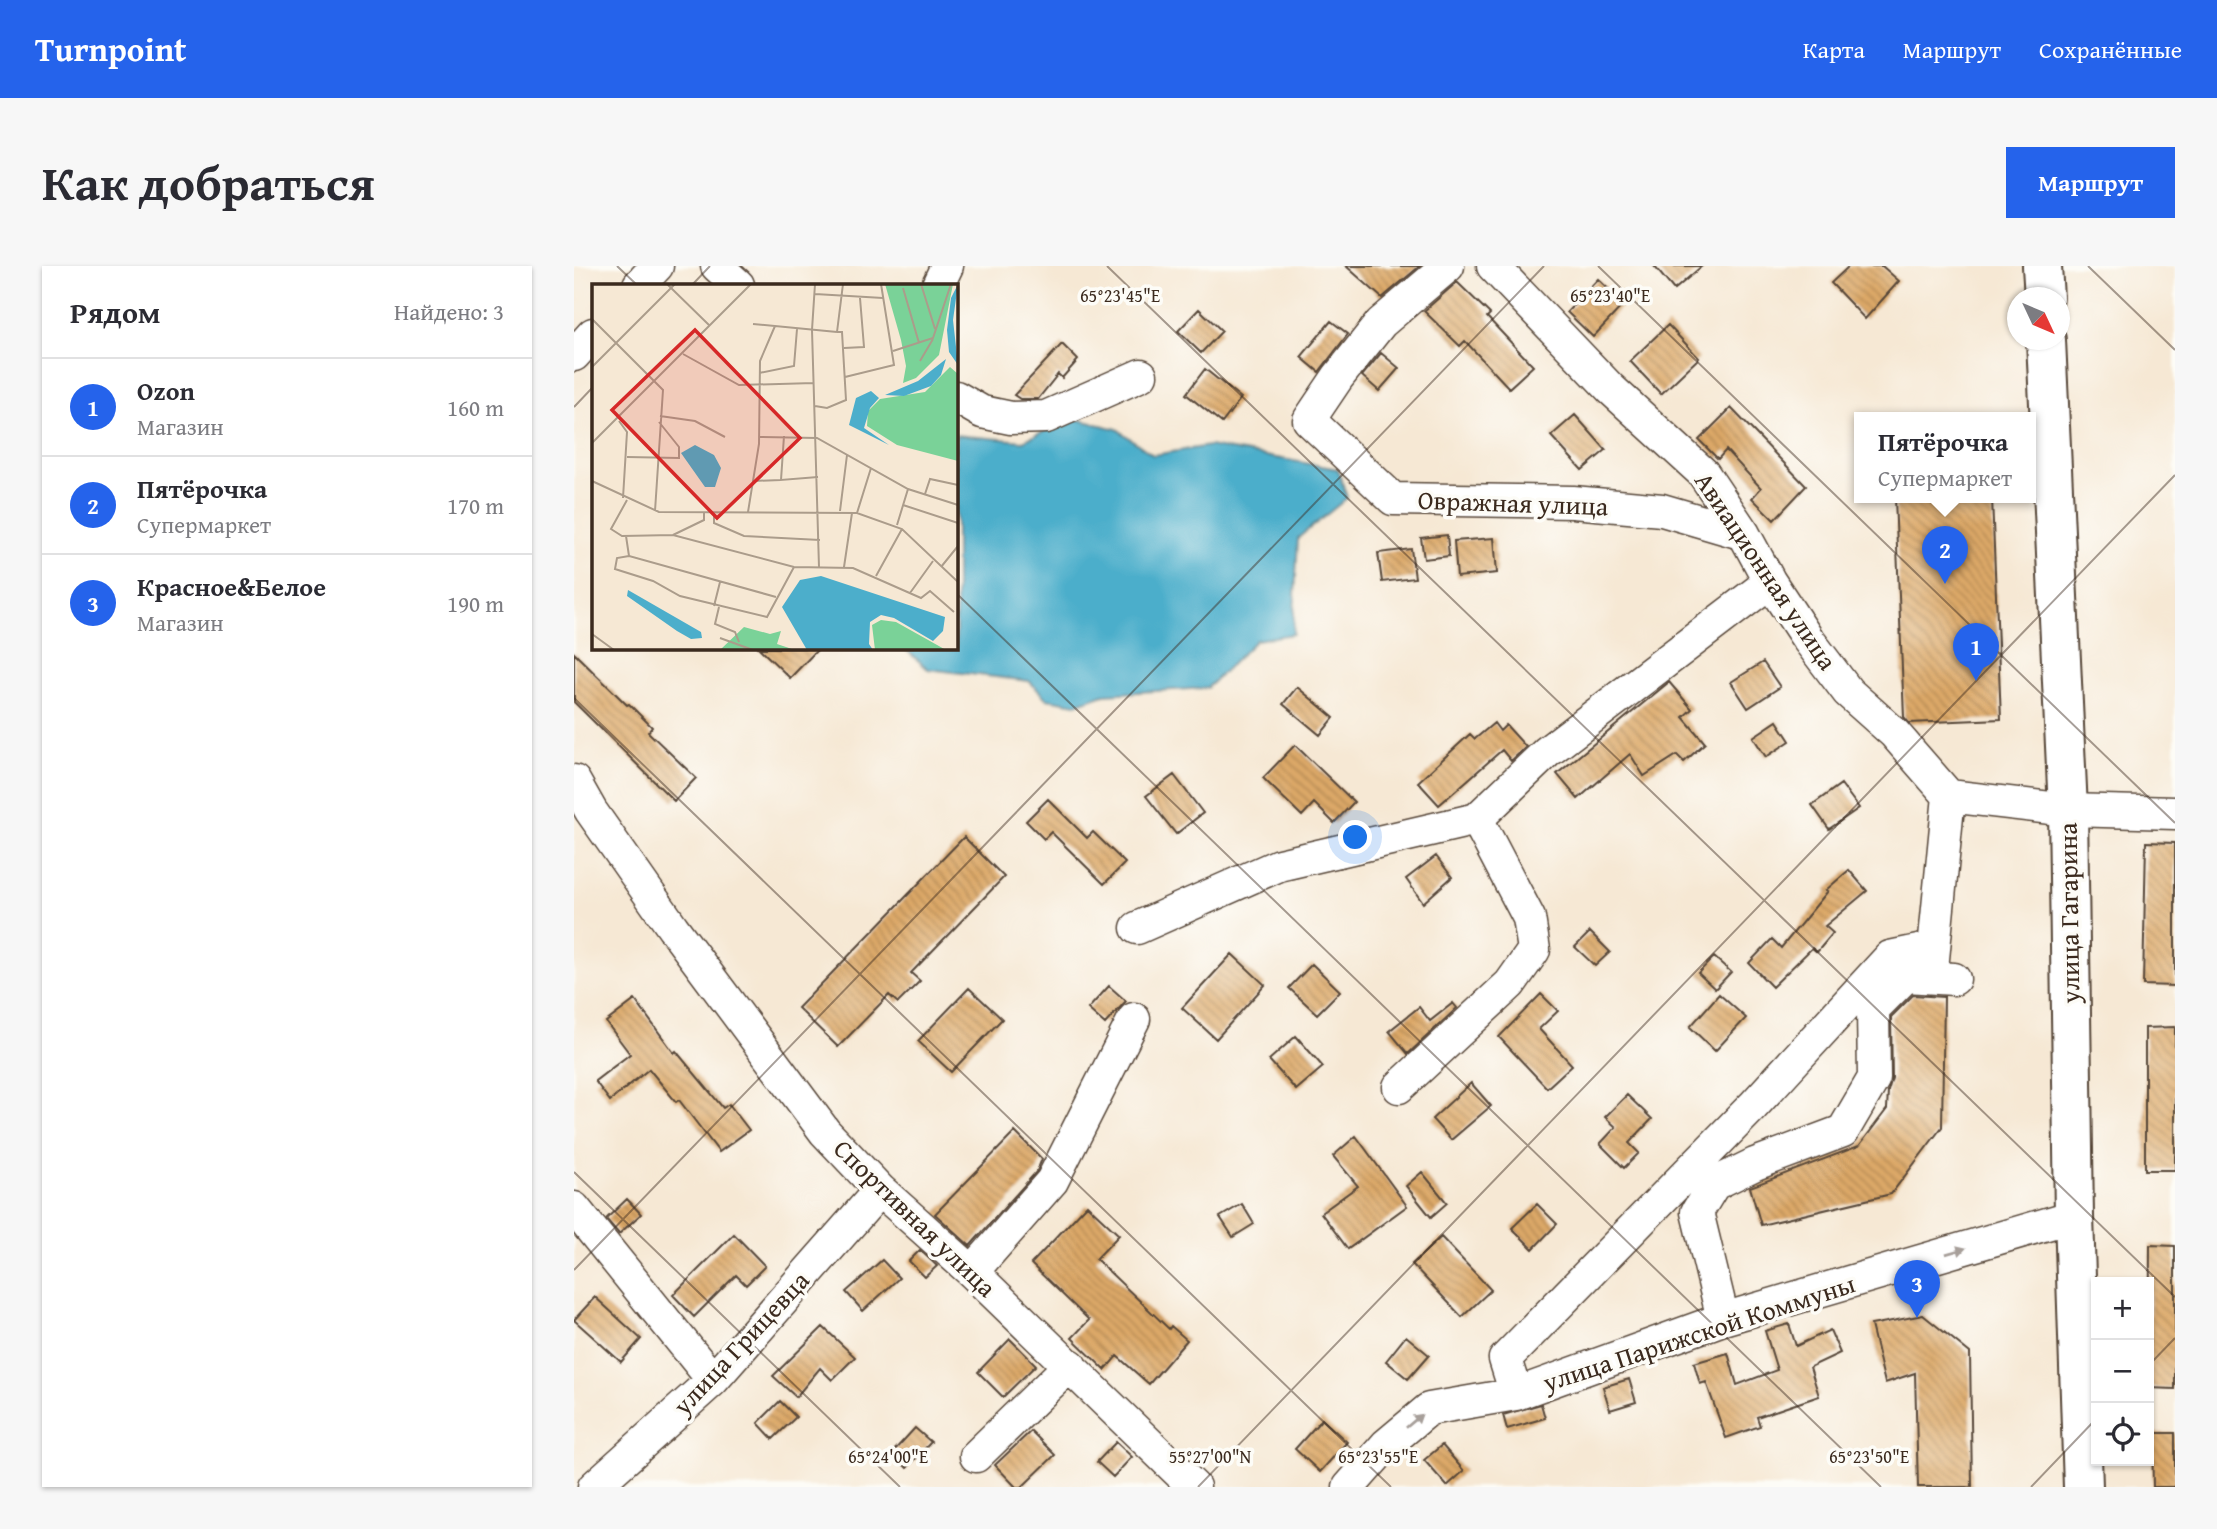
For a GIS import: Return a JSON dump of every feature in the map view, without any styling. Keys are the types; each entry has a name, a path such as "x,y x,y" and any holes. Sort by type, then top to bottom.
{"main road":[{"path":"2042,266 2043,287"},
{"name":"улица Гагарина","path":"2046,350 2068,810 2074,1216 2083,1487"}],"street":[{"path":"621,266 637,284"},
{"path":"639,284 657,266"},
{"path":"717,266 737,284"},
{"path":"938,284 947,266"},
{"name":"Овражная улица","path":"1448,266 1381,324 1338,377 1309,420 1393,499 1573,502 1662,510 1744,534"},
{"name":"Авиационная улица","path":"1493,266 1611,388 1703,473 1744,534 1770,582 1807,638 1848,692 1894,733 1949,796"},
{"path":"574,355 592,335"},
{"path":"957,398 982,412 1011,418 1046,417 1141,375"},
{"path":"1137,928 1279,865 1477,819 1547,752 1770,582"},
{"name":"Спортивная улица","path":"574,781 583,819 673,928 825,1132 880,1190 972,1272 1194,1487"},
{"path":"1940,969 1949,796 2068,810 2175,813"},
{"path":"1399,1087 1510,984 1534,950 1529,918 1477,819"},
{"path":"1516,1394 1505,1359 1753,1106 1890,957 1940,969"},
{"path":"1723,1320 1697,1212 1714,1184 1755,1164 1843,1131 1874,1078 1873,1009 1906,976 1940,969"},
{"path":"972,1272 1052,1181 1134,1018"},
{"name":"улица Грицевца","path":"594,1487 713,1380 880,1190"},
{"path":"574,1208 713,1380"},
{"name":"улица Парижской Коммуны","path":"1349,1487 1386,1445 1429,1409 1516,1394 1723,1320 2074,1216"},
{"path":"976,1456 1070,1365"}],"water":[{"path":"1072,418 1117,429 1153,455 1209,446 1338,469 1347,498 1298,538 1293,634 1256,640 1207,688 1104,694 1076,704 1047,699 1029,681 928,669 905,649 957,649 957,435 1023,441"}],"building":[{"path":"1346,266 1420,266 1382,298"},
{"path":"1654,266 1702,266 1674,290"},
{"path":"1849,266 1882,266 1899,281 1865,319 1831,283"},
{"path":"1598,279 1624,304 1593,337 1567,312"},
{"path":"1457,282 1490,314 1487,317 1533,366 1509,388 1465,341 1460,346 1424,311"},
{"path":"1199,309 1222,331 1201,353 1178,331"},
{"path":"1331,321 1348,334 1319,372 1301,357"},
{"path":"1668,325 1699,358 1661,394 1630,361"},
{"path":"1062,344 1078,360 1062,378 1058,374 1038,399 1020,399 1014,395"},
{"path":"1381,353 1399,368 1379,391 1362,376"},
{"path":"1205,369 1241,398 1222,423 1186,394"},
{"path":"1731,408 1806,486 1774,520 1752,498 1761,488 1726,450 1718,459 1699,440"},
{"path":"1575,415 1606,450 1582,470 1551,436"},
{"path":"1895,503 1992,503 2001,719 1909,723 1904,717"},
{"path":"1447,535 1449,556 1424,559 1421,538"},
{"path":"1494,538 1497,573 1457,577 1454,541"},
{"path":"1411,549 1415,578 1382,582 1378,553"},
{"path":"760,649 818,649 790,678"},
{"path":"574,653 652,727 648,732 696,778 674,801 574,702"},
{"path":"1763,662 1780,687 1748,708 1731,682"},
{"path":"1669,682 1692,709 1683,717 1705,743 1684,762 1677,755 1644,776 1630,754 1578,799 1557,774"},
{"path":"1297,687 1334,718 1320,735 1283,704"},
{"path":"1777,721 1790,741 1766,757 1753,737"},
{"path":"1494,723 1500,731 1506,725 1526,747 1511,761 1502,750 1439,805 1418,782 1470,734 1475,739"},
{"path":"1295,745 1354,802 1334,823 1314,803 1302,816 1263,778"},
{"path":"1174,775 1203,813 1176,834 1146,796"},
{"path":"1841,784 1859,808 1829,829 1812,805"},
{"path":"1048,799 1087,838 1093,832 1125,863 1104,884 1051,832 1044,839 1026,821"},
{"path":"964,837 1004,877 911,973 920,981 898,1003 889,995 838,1047 798,1008"},
{"path":"2146,842 2175,843 2175,986 2143,985"},
{"path":"1436,856 1452,877 1423,903 1406,879"},
{"path":"1849,870 1867,891 1825,926 1833,933 1817,952 1812,948 1772,987 1749,963 1772,939 1781,948 1828,891 1826,890"},
{"path":"1590,932 1610,952 1595,966 1575,947"},
{"path":"1232,954 1265,985 1216,1039 1182,1008"},
{"path":"1714,957 1731,972 1715,989 1698,973"},
{"path":"1312,964 1340,991 1317,1014 1289,988"},
{"path":"1109,986 1126,1001 1105,1024 1088,1009"},
{"path":"969,988 1002,1019 951,1072 918,1041"},
{"path":"1541,994 1558,1011 1539,1029 1572,1065 1547,1088 1499,1037"},
{"path":"1719,994 1746,1018 1715,1051 1690,1027"},
{"path":"1913,995 1944,997 1942,1127 1891,1194 1761,1225 1750,1187 1859,1146 1887,1109 1892,1078 1891,1017"},
{"path":"635,1000 674,1053 676,1051 723,1108 729,1104 749,1130 719,1152 679,1100 676,1102 649,1069 610,1101 595,1081 630,1054 606,1022"},
{"path":"1453,1003 1457,1008 1408,1054 1389,1031 1419,1007 1430,1021"},
{"path":"2175,1027 2175,1170 2145,1170 2145,1028"},
{"path":"1296,1036 1323,1067 1296,1090 1269,1060"},
{"path":"1471,1083 1491,1106 1451,1140 1432,1119"},
{"path":"1627,1095 1652,1119 1629,1143 1639,1153 1624,1168 1600,1144 1616,1127 1605,1117"},
{"path":"1015,1132 1042,1159 1037,1171 970,1246 935,1214"},
{"path":"1356,1136 1407,1206 1348,1249 1321,1213 1358,1186 1333,1156"},
{"path":"1422,1172 1447,1203 1431,1217 1406,1186"},
{"path":"627,1199 641,1214 619,1234 606,1219"},
{"path":"1242,1204 1254,1224 1233,1237 1220,1217"},
{"path":"1537,1204 1557,1224 1533,1249 1512,1228"},
{"path":"1087,1205 1119,1235 1096,1259 1169,1329 1171,1326 1187,1340 1149,1384 1117,1356 1105,1370 1072,1338 1089,1320 1031,1264"},
{"path":"734,1234 765,1266 746,1285 736,1275 694,1317 673,1295"},
{"path":"1441,1237 1491,1290 1462,1317 1412,1264"},
{"path":"2150,1245 2175,1246 2175,1389 2154,1388 2154,1277 2150,1277"},
{"path":"920,1250 937,1266 925,1277 909,1261"},
{"path":"882,1260 899,1278 863,1311 846,1292"},
{"path":"595,1297 641,1339 621,1362 574,1320"},
{"path":"1923,1315 1970,1353 1972,1487 1918,1487 1915,1373 1885,1383 1871,1325"},
{"path":"1789,1324 1796,1346 1830,1330 1840,1353 1810,1367 1819,1396 1757,1417 1760,1426 1726,1438 1706,1382 1700,1384 1694,1363 1728,1353 1737,1385 1777,1370 1765,1331"},
{"path":"823,1327 855,1357 832,1380 820,1368 796,1397 773,1376"},
{"path":"1406,1336 1429,1355 1408,1379 1386,1361"},
{"path":"1010,1339 1036,1365 1003,1397 978,1372"},
{"path":"1629,1379 1636,1402 1610,1410 1603,1387"},
{"path":"780,1401 796,1417 773,1439 758,1423"},
{"path":"1541,1404 1545,1418 1507,1429 1503,1415"},
{"path":"1322,1419 1347,1442 1320,1472 1295,1449"},
{"path":"915,1428 931,1442 907,1468 892,1453"},
{"path":"1031,1431 1055,1455 1022,1487 1016,1487 995,1465"},
{"path":"2154,1433 2175,1433 2175,1487 2153,1487"},
{"path":"1116,1442 1132,1457 1113,1477 1097,1462"},
{"path":"1442,1445 1464,1471 1447,1486 1424,1460"}],"place":[{"name":"Пятёрочка","path":"1945,584"},
{"name":"Ozon","path":"1976,681"},
{"name":"Красное&Белое","path":"1917,1318"}]}
